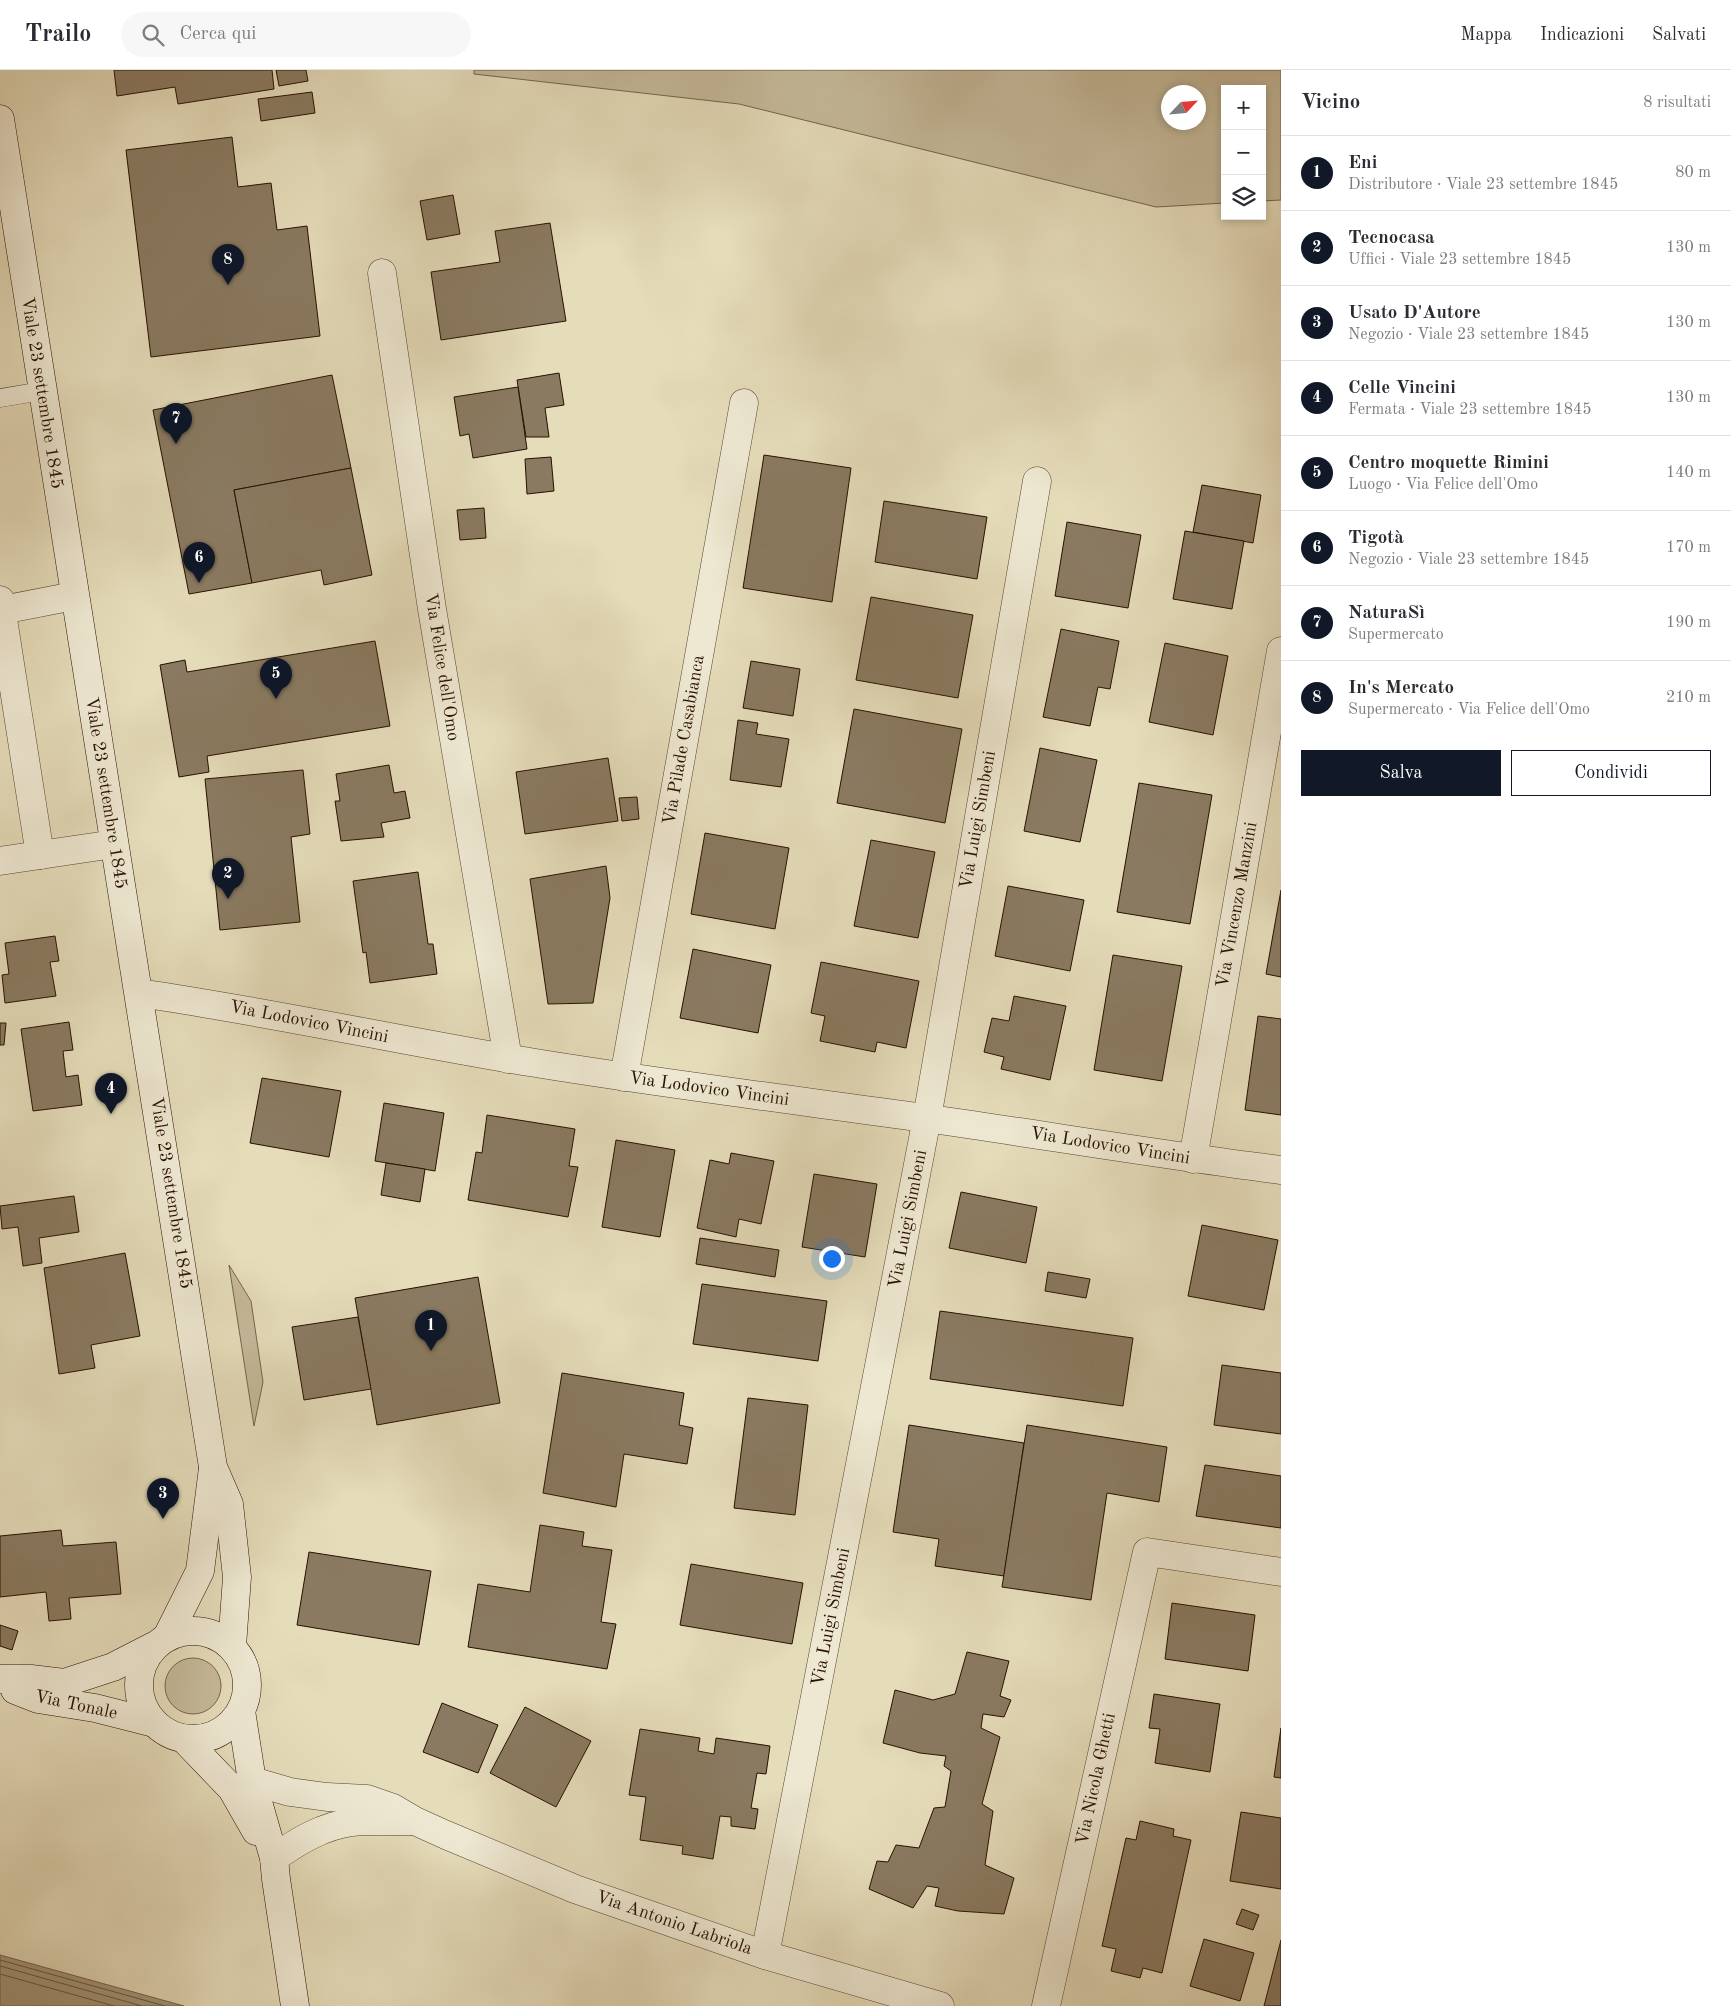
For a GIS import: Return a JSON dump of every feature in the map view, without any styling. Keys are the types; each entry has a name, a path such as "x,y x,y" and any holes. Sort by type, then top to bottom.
{"street":[{"name":"Viale 23 settembre 1845","path":"0,119 213,1467 229,1504 238,1577 232,1646"},
{"name":"Via Felice dell'Omo","path":"382,273 432,609 508,1059"},
{"name":"Via Pilade Casabianca","path":"624,1077 744,403"},
{"name":"Via Luigi Simbeni","path":"765,1955 928,1118 1037,481"},
{"path":"40,855 1,605 74,596"},
{"name":"Via Vincenzo Manzini","path":"1193,1159 1281,652"},
{"path":"0,861 114,844"},
{"name":"Via Lodovico Vincini","path":"139,993 199,1002 508,1059 624,1077 928,1118 1193,1159 1281,1170"},
{"name":"Viale 23 settembre 1845","path":"161,1641 185,1630 202,1630 218,1636 232,1646 242,1660 247,1677 247,1694 242,1710 231,1724 217,1734 201,1739 184,1739 168,1734 154,1723 144,1710 139,1693 139,1676 144,1660 161,1641 200,1571 213,1467"},
{"name":"Via Nicola Ghetti","path":"1046,2006 1147,1552 1281,1572"},
{"name":"Via Tonale","path":"0,1679 31,1679 64,1684 113,1667 161,1641"},
{"name":"Via Tonale","path":"0,1684 38,1699 95,1708 154,1723"},
{"name":"Viale 23 settembre 1845","path":"242,1710 252,1781 275,1868 295,2006"},
{"name":"Viale 23 settembre 1845","path":"184,1739 232,1788 253,1822 275,1868"},
{"name":"Via Antonio Labriola","path":"252,1781 290,1792 327,1797 367,1799 393,1808 414,1821 574,1888 765,1955 940,2006"},
{"name":"Via Antonio Labriola","path":"275,1868 297,1841 328,1828 353,1822 414,1821"}],"lane":[{"path":"0,398 42,391"}],"shaded area":[{"path":"474,70 1281,70 1281,200 1266,201 1266,85 1221,85 1221,203 1156,207 739,104 474,74"},
{"path":"229,1265 251,1301 263,1382 254,1426"},
{"path":"188,1658 198,1658 213,1666 219,1675 221,1686 219,1697 213,1706 198,1714 188,1714 177,1709 170,1702 165,1691 165,1681 170,1670 177,1663"}],"water":[{"path":"0,1955 184,2006 0,2006"}],"building":[{"path":"114,70 272,70 274,89 178,104 175,87 117,96"},
{"path":"276,70 306,70 308,81 279,86"},
{"path":"312,92 315,113 261,121 258,99"},
{"path":"232,137 238,187 271,183 277,230 307,226 320,336 151,357 126,150"},
{"path":"453,195 460,234 427,240 420,201"},
{"path":"550,223 566,321 441,340 431,272 500,262 495,231"},
{"path":"559,373 564,405 545,408 549,437 526,437 517,380"},
{"path":"332,375 351,468 234,490 252,583 189,594 153,410"},
{"path":"518,387 527,449 473,458 469,434 460,436 454,397"},
{"path":"764,455 851,468 832,602 743,588"},
{"path":"551,457 554,491 527,494 525,459"},
{"path":"351,468 372,575 324,585 321,570 252,583 234,490"},
{"path":"1202,485 1261,495 1253,543 1193,532"},
{"path":"884,501 987,517 977,579 875,562"},
{"path":"484,508 486,538 460,540 457,510"},
{"path":"1067,522 1141,535 1128,608 1055,596"},
{"path":"1185,531 1244,541 1232,609 1173,599"},
{"path":"871,597 973,615 958,698 856,680"},
{"path":"1061,629 1119,641 1110,689 1098,687 1090,726 1043,717"},
{"path":"375,641 390,726 207,756 209,772 179,777 160,665 185,660 187,672"},
{"path":"1165,643 1228,656 1213,735 1149,722"},
{"path":"751,661 800,669 793,716 743,708"},
{"path":"854,709 962,729 945,823 837,803"},
{"path":"738,720 758,723 756,734 789,739 781,787 730,780"},
{"path":"1040,748 1097,760 1080,842 1024,831"},
{"path":"608,758 618,821 525,834 516,772"},
{"path":"389,765 394,793 405,791 410,818 381,823 384,837 341,841 335,801 340,801 336,774"},
{"path":"303,770 310,834 291,837 300,922 220,930 205,779"},
{"path":"1139,783 1212,795 1190,924 1117,912"},
{"path":"637,797 639,819 622,821 619,798"},
{"path":"705,833 789,848 775,929 691,914"},
{"path":"871,840 935,852 918,938 854,926"},
{"path":"606,866 610,898 593,1003 548,1004 530,879"},
{"path":"418,872 428,944 433,944 437,974 370,983 366,952 363,953 353,881"},
{"path":"1008,886 1084,900 1070,971 995,956"},
{"path":"1281,890 1281,977 1266,974"},
{"path":"55,936 59,961 50,962 56,996 5,1003 2,975 9,974 5,943"},
{"path":"693,949 771,965 758,1033 680,1018"},
{"path":"1113,955 1182,966 1162,1081 1094,1070"},
{"path":"821,962 919,981 906,1048 877,1042 875,1052 820,1041 825,1016 811,1013"},
{"path":"1014,996 1066,1006 1050,1080 1001,1069 1004,1057 984,1052 992,1018 1009,1021"},
{"path":"1258,1016 1281,1019 1281,1115 1245,1110"},
{"path":"69,1022 73,1050 63,1051 66,1077 78,1075 82,1105 33,1111 21,1029"},
{"path":"0,1023 6,1023 4,1045 0,1045"},
{"path":"262,1078 341,1091 329,1157 250,1143"},
{"path":"384,1103 444,1113 435,1171 375,1161"},
{"path":"487,1115 575,1129 569,1166 578,1167 568,1217 468,1200 476,1152 482,1153"},
{"path":"616,1140 675,1150 660,1237 602,1227"},
{"path":"731,1153 774,1161 761,1224 739,1219 736,1237 697,1228 710,1160 729,1164"},
{"path":"386,1163 425,1169 420,1202 381,1195"},
{"path":"814,1174 877,1184 865,1257 802,1247"},
{"path":"961,1192 1037,1207 1026,1263 949,1248"},
{"path":"74,1196 79,1232 39,1238 42,1263 23,1266 18,1227 2,1229 0,1206"},
{"path":"1202,1225 1278,1240 1264,1310 1188,1296"},
{"path":"700,1238 779,1250 775,1277 696,1264"},
{"path":"125,1253 140,1336 91,1345 95,1368 59,1374 44,1268"},
{"path":"1048,1272 1090,1279 1086,1298 1045,1291"},
{"path":"478,1277 500,1403 377,1425 355,1298"},
{"path":"702,1284 827,1301 818,1361 693,1344"},
{"path":"940,1311 1133,1338 1123,1406 930,1379"},
{"path":"358,1317 371,1389 304,1400 292,1327"},
{"path":"1222,1365 1281,1373 1281,1434 1214,1425"},
{"path":"562,1373 684,1393 679,1425 693,1428 687,1464 624,1454 616,1507 543,1493"},
{"path":"748,1398 808,1405 795,1515 734,1508"},
{"path":"909,1425 1024,1443 1004,1576 935,1566 939,1539 893,1532"},
{"path":"1027,1425 1167,1447 1159,1502 1107,1493 1091,1600 1002,1587"},
{"path":"1205,1465 1281,1476 1281,1528 1196,1516"},
{"path":"540,1525 584,1532 582,1546 612,1550 601,1622 616,1624 607,1669 468,1647 478,1584 530,1592"},
{"path":"61,1530 63,1546 116,1542 121,1594 69,1598 71,1619 49,1621 46,1592 0,1597 0,1536"},
{"path":"309,1552 431,1571 419,1645 297,1625"},
{"path":"691,1564 803,1583 792,1644 680,1625"},
{"path":"1172,1603 1255,1615 1248,1671 1165,1659"},
{"path":"0,1625 18,1631 12,1650 0,1646"},
{"path":"967,1652 1009,1661 1000,1696 1011,1700 1004,1717 983,1714 981,1728 1000,1737 982,1804 993,1811 985,1865 1014,1878 1004,1914 958,1911 935,1906 939,1888 927,1886 913,1908 869,1889 877,1861 888,1862 896,1845 919,1848 934,1808 945,1807 951,1771 944,1766 946,1756 920,1753 883,1743 895,1690 933,1700 955,1694"},
{"path":"1154,1694 1220,1704 1210,1772 1155,1763 1160,1729 1149,1728"},
{"path":"442,1703 498,1725 478,1773 423,1752"},
{"path":"525,1707 591,1741 556,1807 490,1773"},
{"path":"1281,1728 1281,1778 1274,1777"},
{"path":"640,1729 700,1738 698,1751 714,1754 716,1738 770,1746 766,1774 757,1773 751,1808 758,1809 755,1829 731,1826 731,1817 720,1816 713,1859 682,1854 683,1846 640,1840 646,1797 629,1795"},
{"path":"1241,1812 1281,1818 1281,1889 1230,1881"},
{"path":"1140,1821 1174,1829 1173,1836 1191,1840 1162,1973 1143,1968 1140,1978 1111,1971 1116,1949 1102,1946 1126,1838 1136,1840"},
{"path":"1242,1909 1259,1915 1253,1930 1236,1924"},
{"path":"1204,1939 1254,1953 1240,2001 1190,1986"},
{"path":"1281,1940 1281,2006 1264,2006"}],"place":[{"name":"In's Mercato","path":"228,285"},
{"name":"NaturaSì","path":"176,444"},
{"name":"Tigotà","path":"199,583"},
{"name":"Centro moquette Rimini","path":"276,699"},
{"name":"Tecnocasa","path":"228,899"},
{"name":"Celle Vincini","path":"111,1114"},
{"name":"Eni","path":"431,1351"},
{"name":"Usato D'Autore","path":"163,1519"}]}
